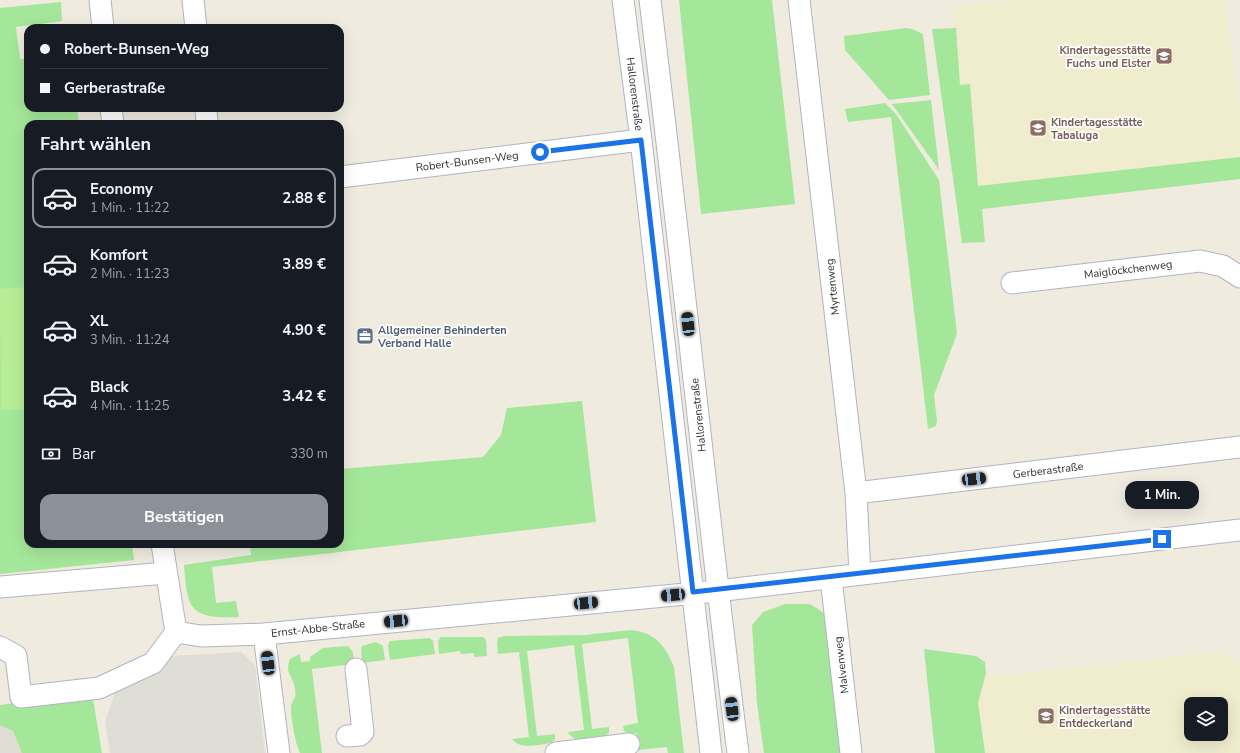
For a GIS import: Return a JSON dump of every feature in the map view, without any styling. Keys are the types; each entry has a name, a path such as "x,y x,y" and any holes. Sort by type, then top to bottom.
{"street":[{"path":"100,0 103,24"},
{"path":"193,0 196,24"},
{"name":"Hallorenstraße","path":"623,0 641,140 711,753"},
{"name":"Hallorenstraße","path":"650,0 677,222 717,591 738,753"},
{"name":"Myrtenweg","path":"799,0 856,493 860,574"},
{"name":"Robert-Bunsen-Weg","path":"344,177 641,140"},
{"name":"Maiglöckchenweg","path":"1012,282 1200,261 1223,266 1240,277"},
{"name":"Gerberastraße","path":"856,493 1240,447"},
{"path":"693,592 717,591 1240,530"},
{"path":"0,647 16,656 21,697 99,688 153,663 176,632 163,548"},
{"path":"0,587 166,573"},
{"name":"Malvenweg","path":"831,578 851,753"},
{"name":"Ernst-Abbe-Straße","path":"176,632 201,636 264,634 693,592"},
{"path":"264,634 279,753"},
{"path":"348,736 360,735 363,732 356,669"},
{"path":"556,753 629,744"}],"shaded area":[{"path":"1011,0 1225,0 1240,110 1240,157 977,186 970,85 960,85 954,6"},
{"path":"241,652 255,665 265,753 110,753 105,722 118,684 172,656"},
{"path":"1218,652 1240,664 1240,753 985,753 978,703 985,677"},
{"path":"0,725 13,731 22,753 0,753"}],"green space":[{"path":"679,0 772,0 795,204 701,214"},
{"path":"61,2 62,21 24,24 24,26 16,27 20,59 24,58 24,112 78,112 78,120 24,120 24,548 132,548 134,560 0,574 0,8"},
{"path":"906,28 923,34 930,95 889,100 845,50 844,36"},
{"path":"956,28 960,85 970,84 978,186 1240,157 1240,179 982,209 985,242 962,243 932,29"},
{"path":"931,100 939,170 892,104"},
{"path":"885,103 896,114 939,180 957,334 934,395 937,421 936,426 928,429 891,117 848,122 845,109"},
{"path":"24,287 24,409 1,410 0,289"},
{"path":"582,401 596,522 212,567 216,603 236,601 239,617 223,617 201,614 190,602 185,581 184,565 251,555 250,548 344,548 344,469 483,457 501,435 507,408"},
{"path":"785,604 810,604 824,613 830,634 844,753 764,753 757,703 752,625 763,612"},
{"path":"630,630 639,631 653,637 663,646 671,659 674,667 684,753 668,753 667,747 638,750 636,733 629,734 624,731 623,726 638,723 628,638 582,644 592,729 609,727 609,733 603,737 576,740 568,732 584,730 574,645 527,651 537,736 555,734 555,739 551,743 525,746 516,743 512,739 529,737 519,652 498,654 498,638 504,636 585,635"},
{"path":"441,637 483,637 486,640 487,656 474,657 474,653 461,654 460,651 439,654 438,641"},
{"path":"430,638 433,641 435,654 390,660 388,645 390,641"},
{"path":"376,642 383,646 385,660 362,663 362,646"},
{"path":"348,646 353,652 354,664 312,669 322,753 300,753 295,737 292,717 291,707 295,693 294,685 288,669 290,659 300,654 301,662 310,661 310,657 323,648"},
{"path":"924,649 976,656 985,662 986,673 978,703 985,753 935,753"},
{"path":"92,693 102,753 0,753 0,705"}],"place":[{"name":"Kindertagesstätte Fuchs und Elster","path":"1164,56"},
{"name":"Kindertagesstätte Tabaluga","path":"1038,128"},
{"name":"Allgemeiner Behinderten Verband Halle","path":"365,336"},
{"name":"Kindertagesstätte Entdeckerland","path":"1046,716"}],"route":[{"path":"540,152 641,140 693,592 762,586 1162,539"}]}
